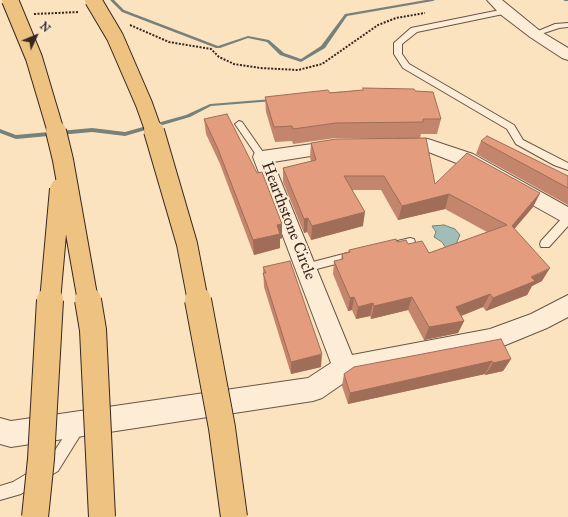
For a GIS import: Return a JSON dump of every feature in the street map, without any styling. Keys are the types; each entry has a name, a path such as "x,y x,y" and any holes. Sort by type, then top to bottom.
{"highway":[{"path":"10,0 34,58 46,95 63,160 93,330 100,449 102,517"},
{"path":"86,6 115,37 144,104 156,138 187,244 222,428 234,517"},
{"path":"35,517 41,459 47,338 63,160"}],"street":[{"path":"494,0 505,11 535,34 568,55"},
{"path":"382,146 428,145 466,159 568,216"},
{"name":"Hearthstone Circle","path":"345,368 262,156 335,146 358,146"},
{"path":"0,431 11,434 313,389 345,368 491,340 539,321 568,305"}],"lane":[{"path":"505,11 414,30 398,43 398,54 406,66 510,127 520,142 557,163 568,166"},
{"path":"535,34 558,26 568,25"},
{"path":"239,124 262,156"},
{"path":"544,244 568,219"},
{"path":"380,249 410,242"},
{"path":"306,268 366,253"},
{"path":"0,493 16,489 53,466 81,423"}],"path":[{"path":"33,14 86,6"},
{"path":"129,25 169,42 211,49 219,57 234,64 260,68 298,70 322,64 378,25 396,18 431,13"}],"water":[{"path":"444,225 455,229 460,235 456,244 446,248 442,242 434,237 436,232 432,226"}],"building":[{"path":"363,88 414,89 415,91 433,92 441,119 423,119 423,122 336,123 293,129 292,126 274,127 265,97 328,90 330,93 363,90"},
{"path":"227,114 257,173 262,172 282,224 277,225 280,234 253,240 218,149 204,119"},
{"path":"487,136 568,176 568,188 481,141"},
{"path":"426,138 435,184 467,153 540,193 512,226 550,268 531,277 535,281 493,298 490,294 456,307 464,321 429,327 412,297 374,306 373,303 358,307 354,297 350,298 334,261 343,259 342,254 350,252 349,250 396,239 397,242 406,240 408,244 422,241 429,253 507,225 449,194 402,206 384,176 344,176 365,212 312,226 308,218 304,219 283,168 316,160 311,143 336,139"},
{"path":"290,261 322,354 291,362 263,273 266,273 263,267"},
{"path":"501,339 511,359 493,363 492,361 350,393 344,374 354,367"}],"waterway":[{"path":"112,0 123,11 218,47 248,37 268,41 282,54 301,61 323,47 346,15 433,0"},
{"path":"0,131 16,137 92,130 125,134 188,116 210,105 272,100"}]}
